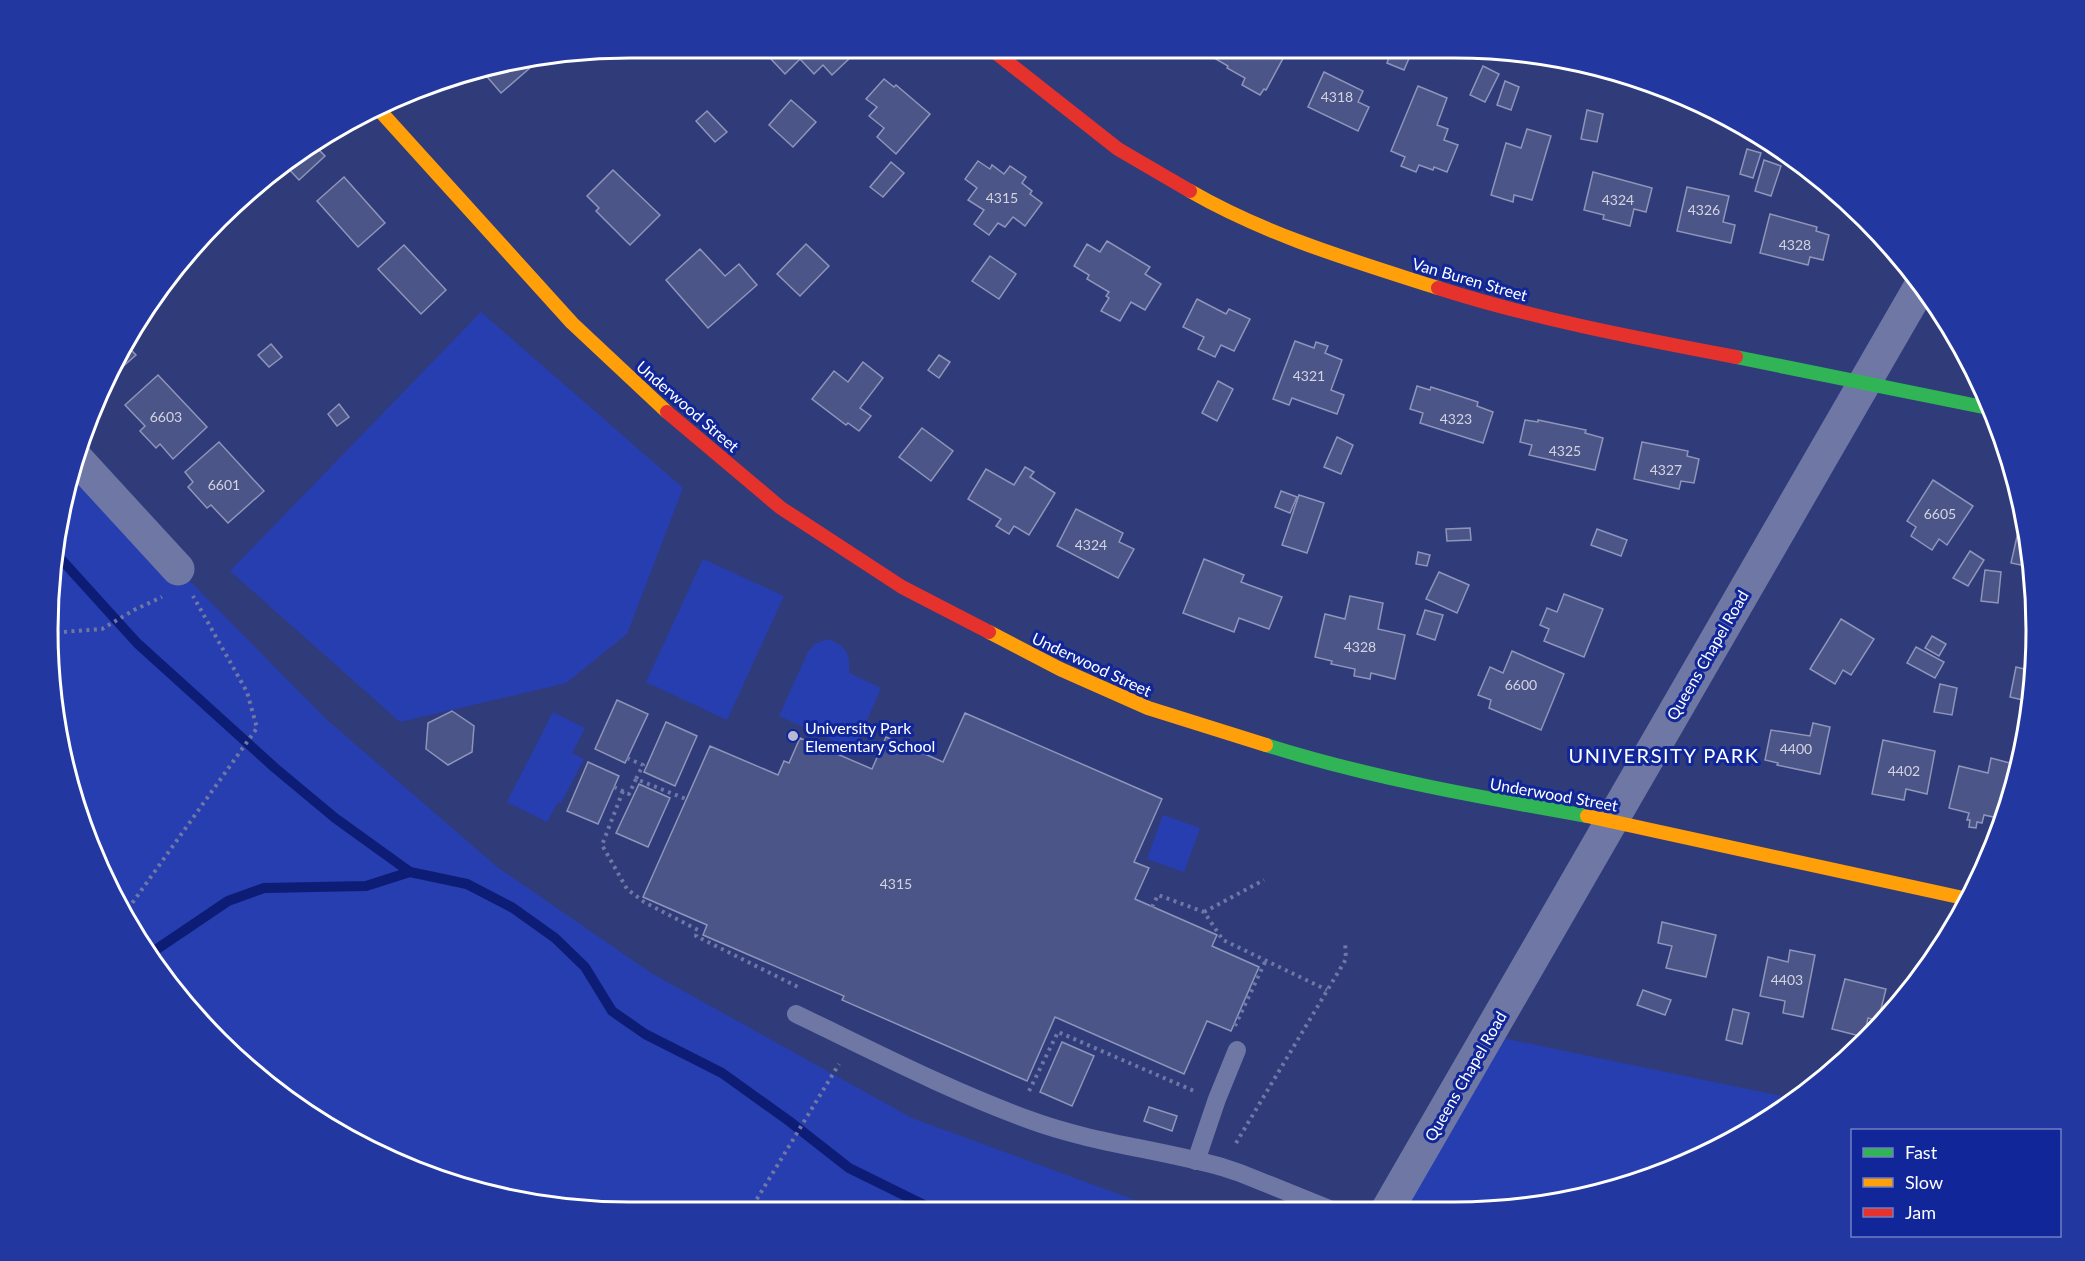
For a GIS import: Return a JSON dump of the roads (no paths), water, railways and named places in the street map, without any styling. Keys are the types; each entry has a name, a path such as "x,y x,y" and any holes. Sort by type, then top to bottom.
{"street":[{"name":"Van Buren Street","path":"1002,58 1118,149 1227,212 1273,232 1392,274 1466,297 1609,333 1981,406"},
{"name":"Underwood Street","path":"383,115 572,323 648,396 781,508 902,587 1060,669 1148,708 1304,756 1451,792 1612,821 1960,897"},
{"name":"Queens Chapel Road","path":"1392,1202 1916,293"},
{"path":"83,466 178,569"}],"lane":[{"path":"796,1014 976,1098 1030,1120 1086,1138 1221,1167 1312,1202"},
{"path":"1196,1161 1237,1050"}],"waterway":[{"path":"63,561 137,643 275,768 335,818 410,872"},
{"path":"156,950 228,901 264,888 366,886 410,872 467,884 513,908 555,938 585,967 612,1011 645,1034 722,1073 849,1168 918,1202"}],"place":[{"name":"University Park Elementary School","path":"793,736"}],"district":[{"name":"UNIVERSITY PARK","path":"1664,755"}]}
